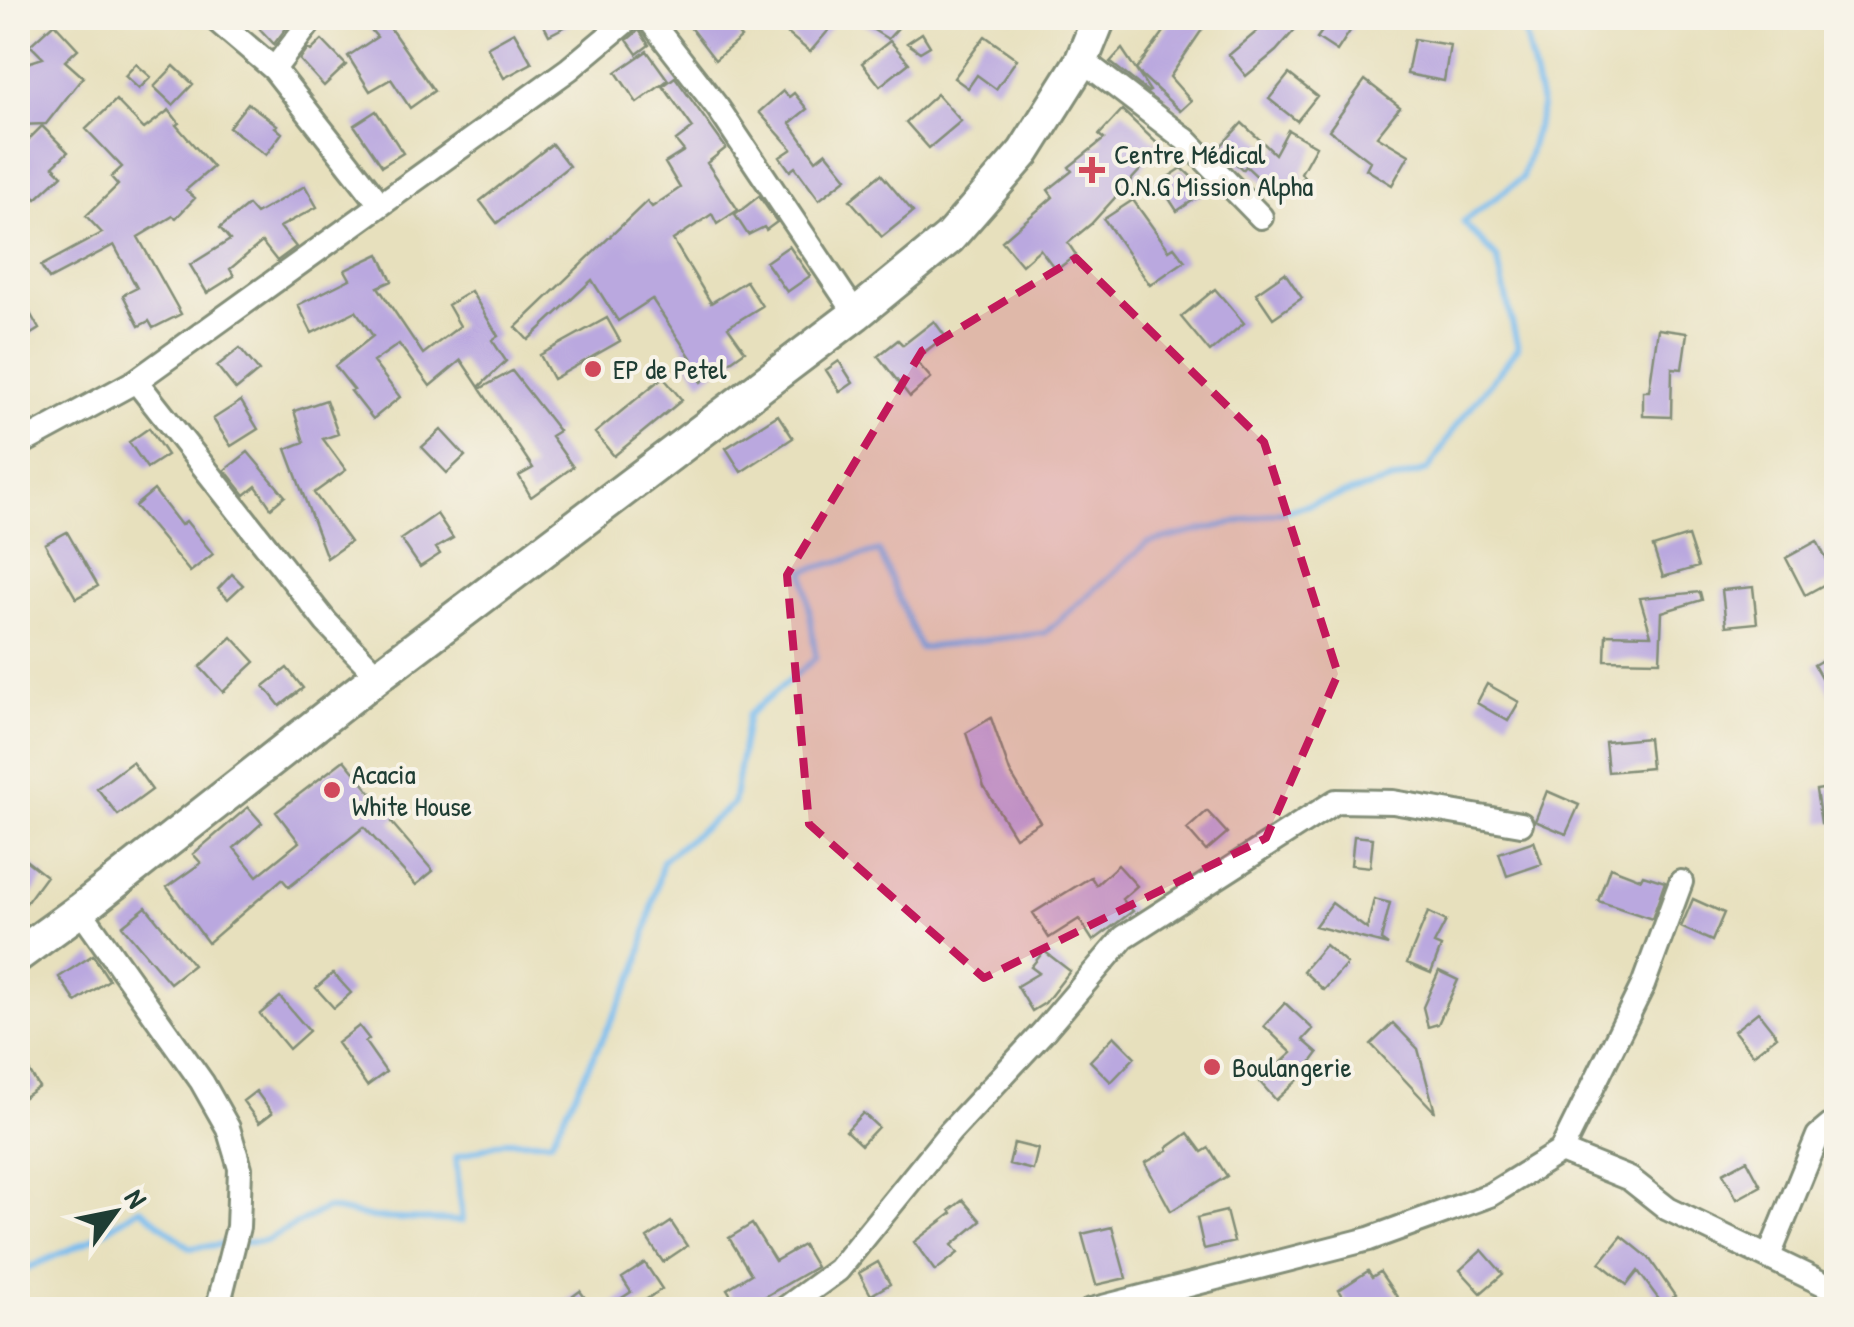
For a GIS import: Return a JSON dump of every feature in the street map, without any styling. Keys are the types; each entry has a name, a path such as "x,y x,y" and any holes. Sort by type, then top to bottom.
{"highway":[{"path":"18,955 950,238 1024,152 1082,60 1099,18"}],"street":[{"path":"214,18 274,69 380,204"},
{"path":"274,69 312,18"},
{"path":"18,446 136,382 570,68 630,18"},
{"path":"648,18 718,108 856,314"},
{"path":"1082,60 1186,140 1261,217"},
{"path":"136,382 326,622 378,676"},
{"path":"783,1310 838,1270 950,1132 1124,937 1336,801 1393,802 1520,824"},
{"path":"1091,1310 1368,1239 1490,1195 1561,1150 1642,984 1681,882"},
{"path":"80,910 202,1082 228,1128 240,1168 238,1226 217,1310"},
{"path":"1769,1256 1818,1136 1836,1121"},
{"path":"1561,1150 1630,1179 1668,1208 1836,1290"}],"highlighted area":[{"path":"1076,258 1264,442 1338,674 1266,838 984,978 809,824 787,575 922,351"}],"building":[{"path":"265,18 279,18 287,27 274,44 260,29"},
{"path":"361,18 404,18 390,28 434,91 410,108 391,79 370,91 348,56 377,37"},
{"path":"540,18 582,18 549,35"},
{"path":"683,18 723,18 741,38 715,60"},
{"path":"769,18 839,18 810,52"},
{"path":"854,18 889,18 898,28 888,39"},
{"path":"1174,18 1210,18 1170,77 1191,101 1180,111 1136,70"},
{"path":"1249,18 1305,18 1276,51 1246,76 1229,55 1261,28"},
{"path":"1332,18 1342,18 1354,25 1337,51 1317,38"},
{"path":"54,23 78,49 65,61 83,77 46,124 18,125 18,66 43,58 30,45"},
{"path":"639,30 649,45 637,54 627,40"},
{"path":"514,32 532,63 504,78 487,47"},
{"path":"922,33 930,46 920,52 907,43"},
{"path":"985,36 1017,59 996,89 977,75 968,88 954,78"},
{"path":"1414,39 1450,45 1444,81 1407,74"},
{"path":"322,40 346,65 324,86 300,60"},
{"path":"890,41 909,63 880,86 862,63"},
{"path":"1122,49 1150,91 1110,62"},
{"path":"647,51 668,80 637,103 616,72"},
{"path":"136,64 151,77 139,89 125,76"},
{"path":"174,66 193,84 173,105 154,87"},
{"path":"1289,74 1317,96 1297,121 1269,99"},
{"path":"675,77 726,148 707,163 738,210 717,224 712,214 673,240 711,303 746,281 762,306 728,327 745,351 701,382 687,362 692,359 652,299 618,321 592,280 528,340 516,327 647,201 652,207 680,188 665,163 684,151 676,141 693,128 663,86"},
{"path":"1365,80 1400,107 1377,136 1409,155 1392,185 1366,169 1370,161 1329,130"},
{"path":"783,91 789,97 794,93 807,109 790,123 816,160 826,152 847,178 819,200 795,167 790,171 780,157 792,149 759,112"},
{"path":"937,94 961,121 929,148 906,122"},
{"path":"116,100 144,129 169,110 179,123 176,125 213,167 186,190 195,198 176,218 173,216 138,237 181,314 153,328 149,321 139,326 123,295 137,288 114,245 49,279 41,266 102,233 86,216 118,185 111,177 122,167 86,129"},
{"path":"248,103 282,133 266,155 229,127"},
{"path":"1122,110 1161,147 1091,224 1068,243 1076,255 1056,270 1040,249 1022,265 1002,241 1053,197 1048,190 1104,139 1099,135"},
{"path":"376,111 403,153 382,166 354,125"},
{"path":"1242,123 1275,154 1288,130 1316,146 1301,173 1304,177 1282,200 1246,166 1243,170 1219,148"},
{"path":"42,126 68,152 53,166 62,175 36,199 32,195 29,198 18,186 18,150"},
{"path":"552,144 569,166 497,223 480,201"},
{"path":"1182,168 1207,191 1177,211 1159,183"},
{"path":"881,174 913,212 882,237 850,200"},
{"path":"305,186 317,207 280,227 296,247 277,261 262,242 230,269 234,276 207,293 190,265 230,240 220,228 248,205 256,214"},
{"path":"759,196 777,222 748,235 735,215"},
{"path":"1133,200 1169,250 1174,247 1185,261 1150,285 1104,219"},
{"path":"789,246 810,276 787,292 766,262"},
{"path":"379,254 392,281 378,287 423,354 460,326 448,305 471,291 498,336 492,340 506,361 479,387 461,360 430,386 399,344 373,362 400,397 373,419 351,391 354,390 335,366 373,336 356,311 312,333 298,305 350,279 345,270"},
{"path":"1285,273 1302,298 1273,318 1256,293"},
{"path":"1215,289 1244,323 1210,352 1181,317"},
{"path":"18,292 39,329 18,342"},
{"path":"607,318 620,341 553,379 540,355"},
{"path":"934,321 945,336 915,360 931,378 910,397 878,356 898,340 903,345"},
{"path":"1658,329 1687,333 1682,369 1672,368 1671,417 1643,416 1643,391 1649,391"},
{"path":"240,348 259,371 236,390 217,366"},
{"path":"839,361 853,383 840,392 826,370"},
{"path":"512,371 559,431 551,436 573,467 531,497 519,476 533,468 480,389"},
{"path":"663,377 682,400 614,456 595,433"},
{"path":"326,400 338,434 323,439 346,470 314,493 350,542 327,558 286,449 304,442 294,411"},
{"path":"241,401 258,429 231,446 213,419"},
{"path":"778,415 793,438 741,472 726,448"},
{"path":"149,428 167,455 147,468 129,442"},
{"path":"441,430 465,456 447,473 422,447"},
{"path":"248,452 285,496 271,508 256,486 245,495 225,470"},
{"path":"154,490 181,525 186,521 213,554 190,572 135,506"},
{"path":"437,514 453,538 436,548 440,554 420,567 401,539"},
{"path":"67,532 98,586 76,598 45,544"},
{"path":"1688,536 1698,567 1663,577 1653,547"},
{"path":"1817,541 1836,578 1805,595 1786,558"},
{"path":"232,574 243,585 228,599 218,589"},
{"path":"1753,587 1757,623 1726,626 1722,590"},
{"path":"1700,592 1702,600 1662,612 1660,661 1605,660 1606,634 1651,635 1640,598"},
{"path":"232,637 255,662 223,692 200,667"},
{"path":"1829,656 1836,668 1836,704 1814,665"},
{"path":"287,668 303,688 280,706 264,686"},
{"path":"1487,684 1519,702 1508,721 1477,703"},
{"path":"991,718 1010,772 1040,822 1015,837 984,787 966,733"},
{"path":"1648,738 1651,768 1608,772 1605,742"},
{"path":"344,760 381,805 393,796 405,811 391,822 433,871 416,885 364,827 289,887 282,879 208,943 167,887 201,863 193,854 248,807 262,823 234,848 257,876 299,842 276,812"},
{"path":"132,762 152,790 118,815 97,788"},
{"path":"1836,787 1836,821 1821,823 1816,790"},
{"path":"1547,791 1579,805 1566,834 1535,821"},
{"path":"1207,811 1227,833 1206,851 1187,829"},
{"path":"1354,836 1373,838 1370,867 1351,865"},
{"path":"1534,841 1542,864 1507,876 1499,853"},
{"path":"18,854 46,876 18,914"},
{"path":"1118,865 1137,886 1122,899 1133,911 1093,941 1079,919 1049,938 1033,913 1091,877 1096,885"},
{"path":"1610,867 1641,879 1643,875 1665,882 1652,919 1598,901"},
{"path":"1374,899 1390,903 1381,940 1388,945 1315,926 1332,903 1367,929"},
{"path":"1693,899 1724,913 1712,941 1681,927"},
{"path":"146,907 193,965 170,983 122,926"},
{"path":"1428,912 1446,921 1434,944 1441,947 1431,973 1407,963"},
{"path":"1325,945 1347,964 1324,990 1303,971"},
{"path":"1044,951 1070,971 1045,1003 1032,1011 1017,986 1039,973 1031,967"},
{"path":"93,955 109,980 76,1002 59,977"},
{"path":"1439,971 1458,980 1438,1024 1428,1027 1423,1007"},
{"path":"333,973 351,993 334,1008 316,988"},
{"path":"280,997 309,1031 289,1049 260,1014"},
{"path":"1285,1003 1313,1029 1303,1040 1318,1053 1298,1080 1276,1100 1260,1082 1292,1053 1264,1026"},
{"path":"1758,1012 1777,1036 1753,1055 1734,1031"},
{"path":"1393,1023 1418,1049 1435,1112 1371,1044"},
{"path":"359,1026 386,1072 367,1086 337,1043"},
{"path":"1114,1036 1135,1057 1111,1082 1090,1061"},
{"path":"18,1053 39,1087 18,1101"},
{"path":"256,1091 272,1113 259,1123 243,1101"},
{"path":"863,1113 878,1127 861,1145 846,1131"},
{"path":"1188,1133 1202,1152 1209,1148 1227,1176 1171,1211 1145,1163"},
{"path":"1014,1143 1038,1149 1033,1170 1009,1164"},
{"path":"1747,1160 1761,1186 1737,1199 1723,1173"},
{"path":"963,1200 981,1221 952,1245 958,1253 935,1271 914,1242"},
{"path":"1226,1211 1234,1242 1204,1249 1197,1218"},
{"path":"671,1222 687,1246 663,1262 647,1238"},
{"path":"752,1224 775,1261 803,1245 816,1267 756,1302 760,1310 740,1310 727,1289 751,1274 729,1238"},
{"path":"1112,1227 1126,1278 1096,1285 1082,1234"},
{"path":"1622,1236 1649,1258 1675,1296 1663,1305 1638,1271 1627,1285 1600,1263"},
{"path":"1482,1250 1503,1274 1481,1293 1460,1270"},
{"path":"878,1262 890,1284 871,1295 859,1273"},
{"path":"645,1263 662,1289 630,1310 603,1310 631,1292 622,1278"},
{"path":"1368,1271 1372,1277 1380,1272 1397,1297 1379,1310 1352,1310 1339,1290"},
{"path":"580,1291 594,1310 554,1310"}],"waterway":[{"path":"239,1243 265,1241 327,1208 373,1218 462,1221 456,1157 506,1141 551,1141 637,970 663,860 733,804 748,715 816,658 804,571 879,551 920,648 1045,633 1147,543 1297,508 1428,470 1458,423 1518,348 1497,258 1463,222 1522,178 1542,108 1521,18"},
{"path":"18,1272 87,1242 140,1208 190,1248 226,1244"}],"place":[{"name":"Centre Médical O.N.G Mission Alpha","path":"1092,170"},
{"name":"EP de Petel","path":"593,369"},
{"name":"Acacia White House","path":"332,790"},
{"name":"Boulangerie","path":"1212,1067"}]}
